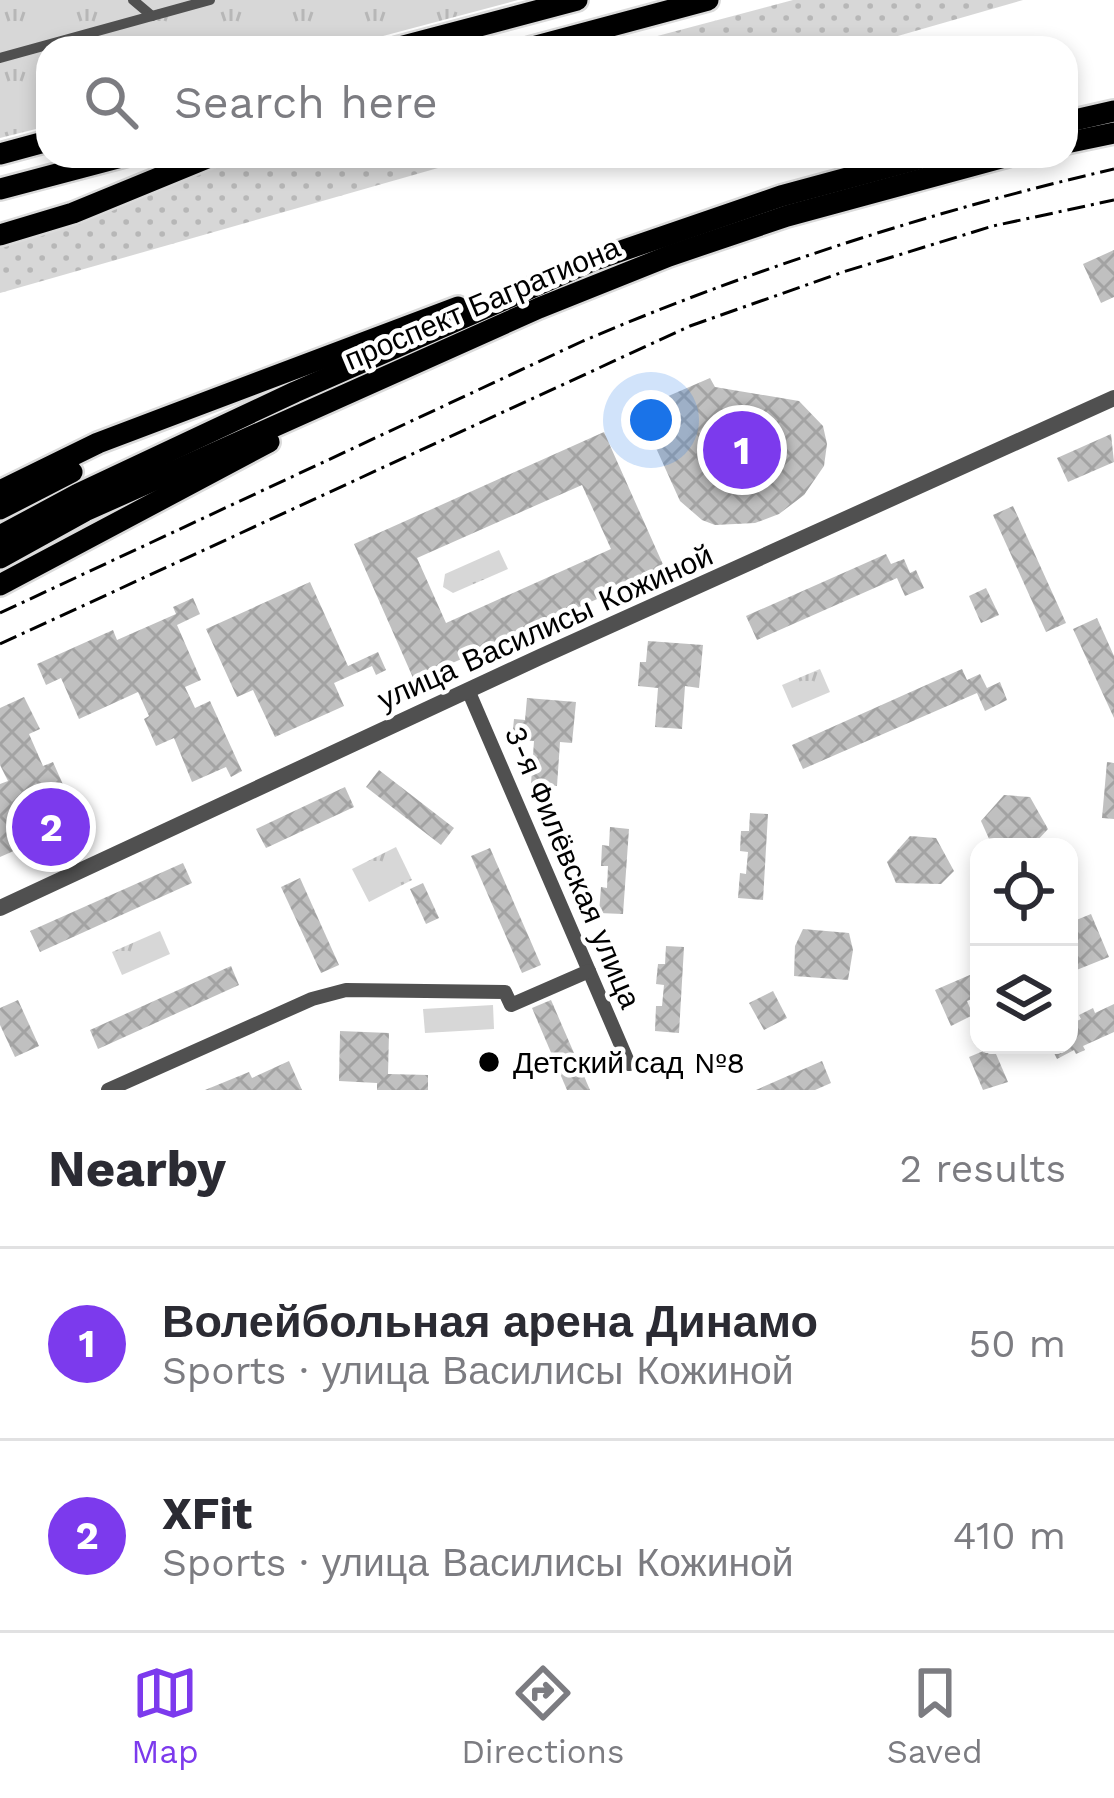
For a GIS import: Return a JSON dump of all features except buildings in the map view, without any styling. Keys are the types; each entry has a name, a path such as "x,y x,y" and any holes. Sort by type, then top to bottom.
{"main road":[{"path":"442,36 578,0"},
{"path":"574,36 708,0"},
{"path":"1078,119 1114,111"},
{"path":"1078,140 1114,133"},
{"path":"0,154 36,144"},
{"path":"0,189 80,168"},
{"path":"0,235 73,213 183,168"},
{"name":"проспект Багратиона","path":"0,536 295,392 595,260 782,196 885,168"},
{"name":"проспект Багратиона","path":"0,558 85,512 412,363 670,256 787,216 964,168"},
{"path":"0,491 98,443 403,326 595,260"},
{"path":"0,585 412,363"},
{"path":"0,508 211,400"}],"street":[{"path":"133,0 152,16"},
{"path":"80,36 210,0"},
{"path":"0,58 36,48"},
{"name":"улица Василисы Кожиной","path":"0,908 1114,398"},
{"name":"3-я Филёвская улица","path":"468,690 629,1064"},
{"path":"108,1090 312,999 346,990 505,992 511,1005 589,971"}],"green space":[{"path":"0,0 518,0 383,36 36,36 36,129 0,138"},
{"path":"793,0 1023,0 898,36 657,36"},
{"path":"194,168 438,168 0,293 0,242"},
{"path":"499,550 508,569 453,593 443,587 445,574"},
{"path":"820,669 830,692 792,708 782,685"},
{"path":"396,847 412,880 369,902 352,869"},
{"path":"160,931 170,954 122,975 112,952"},
{"path":"493,1005 494,1029 425,1033 423,1009"}],"railway":[{"path":"0,613 648,314 845,243 1114,169"},
{"path":"0,644 690,326 993,226 1114,200"}],"place":[{"name":"Волейбольная арена Динамо","path":"742,450"},
{"name":"XFit","path":"51,827"},
{"name":"Детский сад №8","path":"489,1062"}]}
